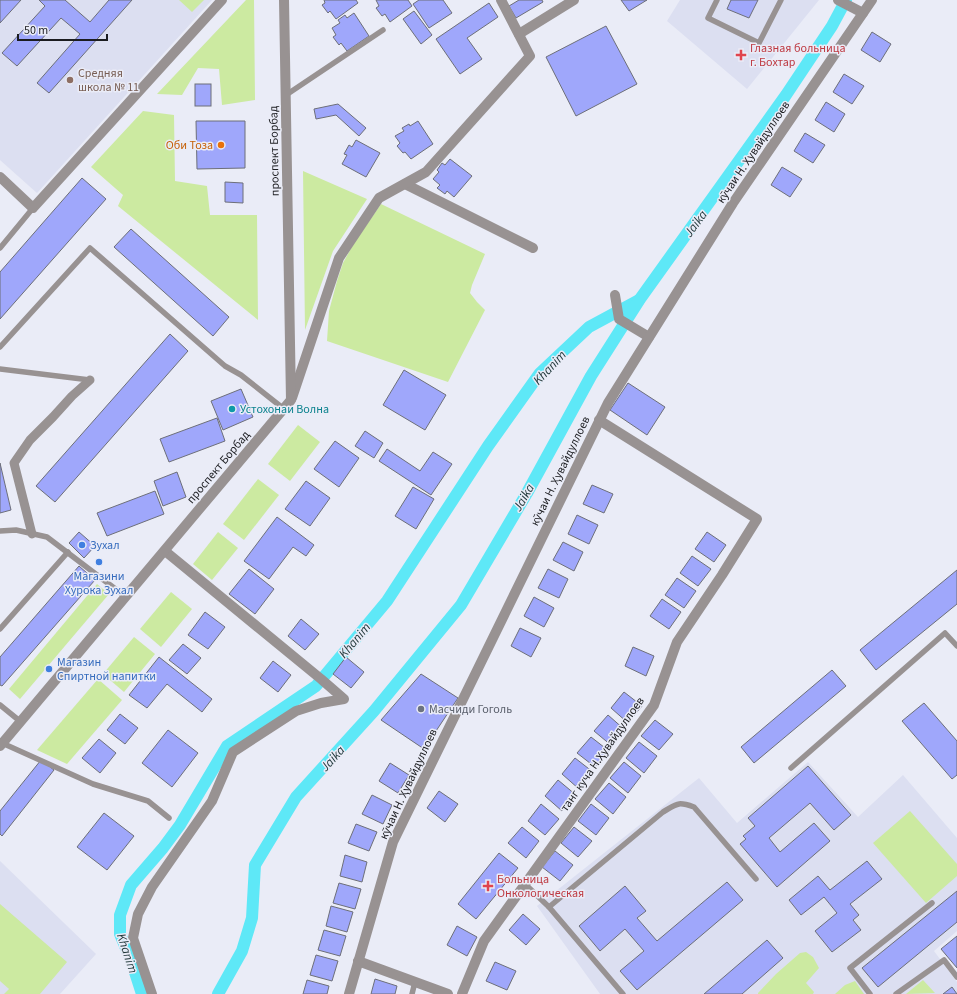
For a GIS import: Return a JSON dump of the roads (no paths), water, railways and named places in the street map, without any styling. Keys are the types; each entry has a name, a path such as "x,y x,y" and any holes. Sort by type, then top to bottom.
{"street":[{"path":"0,177 33,208 222,0"},
{"name":"проспект Борбад","path":"1,745 291,400 284,0"},
{"path":"291,400 339,258 379,198 426,172 530,56 501,0"},
{"path":"519,34 574,0"},
{"path":"838,0 863,13"},
{"name":"кӯчаи Н. Ҳувайдуллоев","path":"348,994 393,842 599,420 608,403 733,203 872,0"},
{"path":"405,184 534,248"},
{"path":"615,295 619,319 649,337"},
{"path":"32,534 14,464 30,440 72,396 90,380"},
{"name":"танг куча Н.Ҳувайдуллоев","path":"462,994 484,941 654,705 677,642 757,519 599,420"},
{"path":"152,994 133,938 138,914 152,887 212,801 233,752 296,711 321,703 344,699 165,551"},
{"path":"358,961 448,994"}],"lane":[{"path":"717,0 708,18 759,43 781,0"},
{"path":"286,95 383,30"},
{"path":"0,248 33,208"},
{"path":"0,347 90,248 225,366 241,375 284,409"},
{"path":"0,369 90,380"},
{"path":"0,531 16,530 47,537 126,597"},
{"path":"0,629 68,552"},
{"path":"791,768 945,633 957,646"},
{"path":"0,705 21,722"},
{"path":"1,745 92,784 148,801 169,818"},
{"path":"549,907 663,812 677,804 685,804 694,807 756,879"},
{"path":"525,884 549,907 623,994"},
{"path":"870,994 850,968 932,903"},
{"path":"896,994 944,960 957,977"},
{"path":"412,994 415,982"}],"waterway":[{"name":"Jaika","path":"218,994 242,951 252,918 255,865 296,797 374,711 461,605 527,493 591,376 640,299 786,95 832,26 846,0"},
{"name":"Khanim","path":"142,994 131,960 120,934 120,915 131,885 163,848 180,825 227,746 316,686 387,601 488,446 540,373 589,327 639,300"}],"place":[{"name":"Глазная больница г. Бохтар","path":"741,55"},
{"name":"Средняя школа № 11","path":"70,80"},
{"name":"Оби Тоза","path":"221,145"},
{"name":"Устохонаи Волна","path":"232,409"},
{"name":"Зухал","path":"82,545"},
{"name":"Магазини Хурока Зухал","path":"99,562"},
{"name":"Магазин Спиртной напитки","path":"49,669"},
{"name":"Масчиди Гоголь","path":"421,709"},
{"name":"Больница Онкологическая","path":"488,886"}]}
